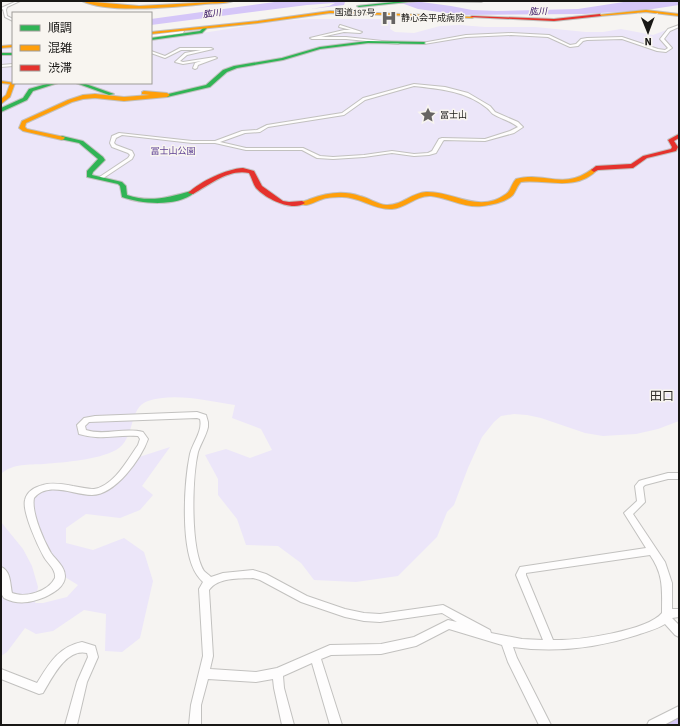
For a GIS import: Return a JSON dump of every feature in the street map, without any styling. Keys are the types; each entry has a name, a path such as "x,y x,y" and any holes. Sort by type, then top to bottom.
{"main road":[{"path":"84,1 100,5 144,7 231,1"},
{"path":"152,34 394,1"},
{"path":"340,8 416,1"},
{"path":"433,1 481,1"},
{"name":"国道197号","path":"152,34 330,12 460,18 504,17 554,20 646,11 679,15"},
{"path":"81,84 115,95 167,96 208,86 225,71 243,65 283,59 330,46 368,42 424,43"},
{"path":"1,45 12,44"},
{"path":"1,54 12,54"},
{"path":"1,82 12,83 8,96 1,102"},
{"path":"1,110 25,99 31,90 52,84"},
{"path":"144,96 124,99 95,96 70,101 28,120 22,125 22,128 25,130 84,143 102,160 101,164 88,174 92,177 120,183 123,186 124,196 130,200 142,202 184,196 228,171 242,169 252,172 255,183 281,202 289,204 310,203 325,196 343,195 362,198 376,206 391,207 398,206 417,196 425,194 446,196 465,203 482,204 507,197 511,194 516,182 519,180 531,179 568,183 587,177 593,170 599,167 633,166 645,157 674,150 675,147 671,140 679,136"}],"street":[{"path":"1,9 19,1"},
{"path":"6,8 4,10 6,16 12,19"},
{"path":"340,26 360,32 344,31 312,38 346,38 398,42"},
{"path":"424,43 466,36 511,34 549,36 570,46 575,46 582,40 587,39 619,38 666,51 670,48 662,39 669,30 679,26"},
{"path":"152,34 183,32"},
{"path":"152,52 164,57 180,49 211,49 186,54 177,62 183,63 214,58 196,64 195,68"},
{"path":"1,66 12,65"},
{"path":"100,178 130,159 132,155 130,152 114,146 112,143 114,137 121,134 192,142 215,142 246,149 303,149 322,158 364,156 392,152 422,155 434,152 441,140 444,139 484,140 512,132 521,127 519,124 494,113 489,107 466,94 445,88 414,85 398,88 364,99 343,114 267,126 258,131 244,132 215,142"},
{"path":"1,571 5,578 7,594 15,599 28,599 45,593 58,583 60,574 47,554 30,511 29,500 32,494 37,489 48,487 94,492 101,491 117,480 142,445 144,439 140,434 130,432 90,435 82,432 80,425 87,420 95,419 197,415 203,417 205,425 194,455 189,514 195,563 203,578 209,582"},
{"path":"679,476 668,476 642,482 639,486 641,502 628,513 660,562 667,583 666,616 679,632"},
{"path":"550,645 521,575 523,570 652,550"},
{"path":"195,725 196,705 208,656 204,589 209,582 222,577 253,574 263,577 304,599 345,613 364,617 380,618 443,609 486,633 487,637"},
{"path":"203,674 256,677 278,673 330,650 381,649 402,645 424,638 448,624 487,637 506,641 550,645 593,641 624,636 657,623 666,616 679,613"},
{"path":"506,641 512,660 545,725"},
{"path":"1,674 40,689 61,657 70,650 84,646 91,649 93,657 82,682 72,725"},
{"path":"315,657 336,725"},
{"path":"278,673 279,688 288,725"},
{"path":"653,725 679,711"}],"green space":[{"name":"冨士山公園","path":"310,19 388,19 392,22 390,29 395,32 414,33 440,26 459,25 485,27 535,27 586,32 603,32 621,29 653,35 679,27 679,421 658,429 636,434 603,436 585,433 541,418 527,415 514,414 501,416 482,437 454,505 447,512 437,537 398,576 356,582 314,580 301,563 278,546 246,545 237,519 218,495 218,479 205,455 226,449 250,458 272,450 261,429 232,418 235,405 192,398 158,398 142,404 137,410 127,439 116,450 100,456 81,460 16,466 1,474 1,46 12,46 12,84 152,84 152,37 209,32 277,21"},
{"path":"170,447 142,486 153,495 140,510 120,518 86,514 66,528 66,543 93,550 124,538 144,552 153,581 140,638 122,652 105,651 106,614 84,610 53,631 36,634 25,628 7,652 1,656 1,522 23,549 32,566 38,587 35,603 43,603 67,597 78,585 60,574 47,554 29,500 48,487 101,491 133,459"}],"water":[{"name":"肱川","path":"282,1 352,1 345,2 344,5 311,9 329,6 335,3 307,5 152,25 152,19"},
{"name":"肱川","path":"384,1 414,1 472,10 497,11 578,9 630,1 679,1 679,5 646,10 585,14 461,15 418,9 404,4"}],"waterway":[{"path":"669,725 679,720"}],"traffic: fast":[{"path":"359,6 416,1"},
{"path":"433,1 481,1"},
{"path":"152,39 201,32 205,28"},
{"path":"167,95 208,86 225,71 236,67 283,59 320,48 368,42 424,43"},
{"path":"1,54 12,54"},
{"path":"1,110 25,99 31,90 52,84"},
{"path":"81,84 111,94"},
{"path":"62,138 81,142 101,158 102,160 90,171 89,176 120,183 123,186 124,196 141,201 158,201 175,199 191,193"}],"traffic: slow":[{"path":"84,1 102,5 139,7 231,1"},
{"path":"600,15 646,11 679,15"},
{"path":"152,33 258,22 330,12 472,17"},
{"path":"1,47 12,46"},
{"path":"1,82 12,83"},
{"path":"1,102 8,96 13,84"},
{"path":"62,138 25,130 22,128 24,122 70,101 83,97 95,96 124,99 167,95 144,93"},
{"path":"302,203 325,196 345,195 359,197 379,206 393,207 402,205 418,196 427,194 441,196 470,204 483,204 506,197 511,193 515,184 521,180 531,179 568,182 586,177 594,170"}],"traffic: jam":[{"path":"472,17 554,20 600,15"},
{"path":"594,170 596,168 633,166 645,157 674,150 675,147 671,140 679,136"},
{"path":"191,193 227,172 243,170 252,172 259,187 281,202 289,204 302,203"}],"place":[{"name":"静心会平成病院","path":"389,18"},
{"name":"冨士山","path":"428,115"}],"district":[{"name":"田口","path":"662,396"}]}
